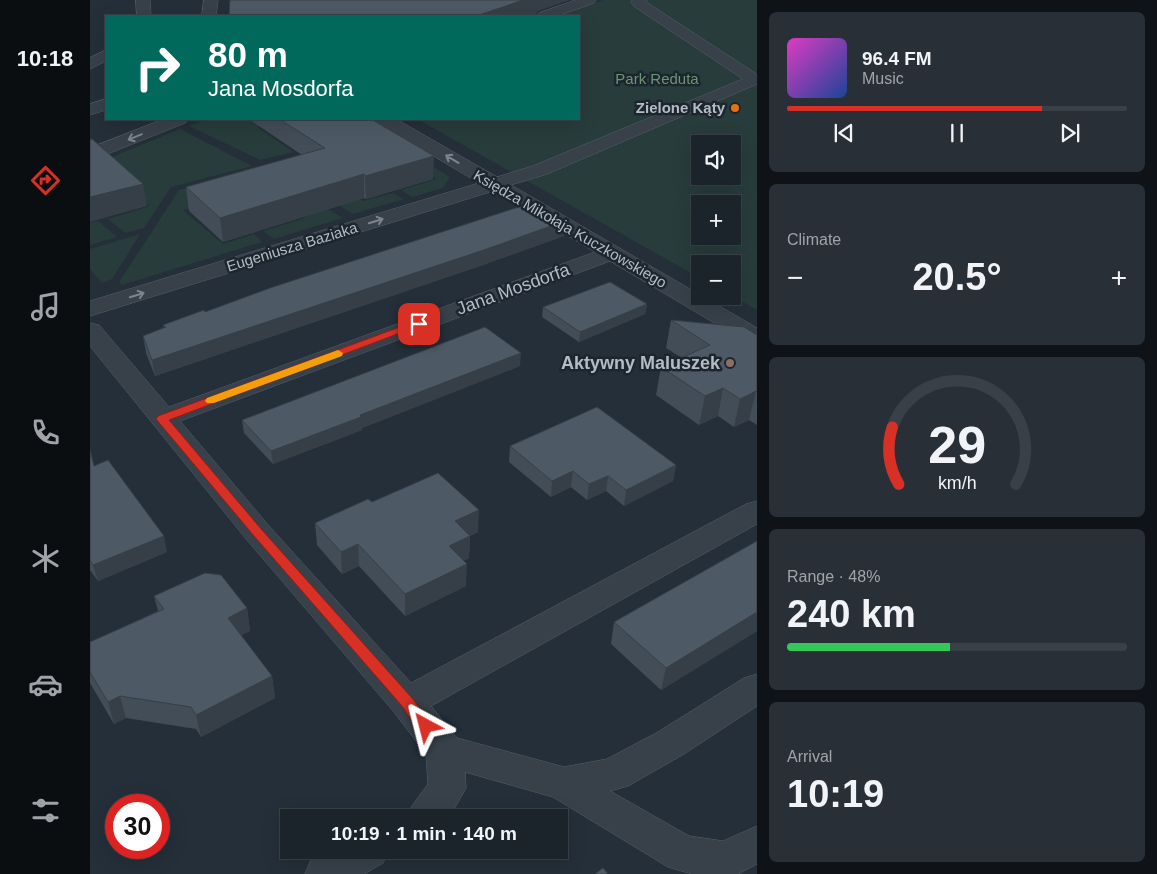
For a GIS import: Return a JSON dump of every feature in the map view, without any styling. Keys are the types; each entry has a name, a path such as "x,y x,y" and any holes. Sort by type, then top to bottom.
{"street":[{"path":"143,0 144,15"},
{"path":"209,15 211,0"},
{"path":"547,15 589,0"},
{"name":"Eugeniusza Baziaka","path":"90,309 546,168 750,82 751,80 748,76 640,4 638,2 640,0"},
{"path":"90,64 105,55"},
{"path":"90,110 105,104"},
{"path":"90,155 177,120"},
{"name":"Księdza Mikołaja Kuczkowskiego","path":"386,120 757,338"},
{"name":"Jana Mosdorfa","path":"162,419 611,253"},
{"path":"90,330 258,533 407,702 445,750 447,788 432,809"},
{"path":"407,702 757,510"},
{"path":"564,784 614,774 671,743 757,688"},
{"path":"445,750 564,784 682,854 726,860 757,844"},
{"path":"326,874 353,859"}],"green space":[{"name":"Park Reduta","path":"603,0 757,0 757,310 741,301 741,255 691,255 691,273 419,120 580,120 580,15 560,15"},
{"path":"204,120 285,120 257,127 294,152 260,160 189,126"},
{"path":"180,129 252,166 171,187 144,228 125,233 108,219 150,206 119,178 90,166"},
{"path":"386,137 450,177 443,188 412,197 401,190 437,179 393,152 322,172 363,201 393,193 404,199 353,214 269,164"},
{"path":"262,169 343,218 274,239 263,231 305,218 263,188 183,210 223,244 254,234 262,242 122,285 119,282 179,190"},
{"path":"98,221 117,237 90,245 90,223"},
{"path":"140,234 112,279 102,283 90,269 90,249"}],"building":[{"path":"230,0 524,0 479,15 229,15"},
{"path":"281,120 373,120 434,156 365,176 364,174 220,218 186,187 325,148"},
{"path":"92,139 143,184 90,197 90,140"},
{"path":"534,202 565,221 481,251 152,360 143,336 166,327 163,325"},
{"path":"610,282 647,304 580,332 543,307"},
{"path":"671,320 744,327 757,335 757,392 740,399 723,388 705,396 661,367 710,345"},
{"path":"485,327 521,353 271,451 242,420"},
{"path":"597,407 676,465 626,490 608,476 589,484 573,471 552,481 510,446"},
{"path":"90,450 94,466 108,460 164,536 93,565 90,560"},
{"path":"438,473 479,510 455,521 470,536 449,546 467,564 405,594 358,544 341,552 315,523 368,499 372,502"},
{"path":"757,541 757,612 666,668 614,622"},
{"path":"205,573 221,575 247,608 228,618 272,676 196,715 191,707 120,696 108,702 90,672 90,642 164,609 154,596"},
{"path":"603,868 608,874 595,874"}],"slow traffic":[{"path":"210,401 338,353"}],"place":[{"name":"Zielone Kąty","path":"735,108"},
{"name":"Aktywny Maluszek","path":"730,363"}],"route":[{"path":"419,324 162,419 258,533 426,726"}]}
